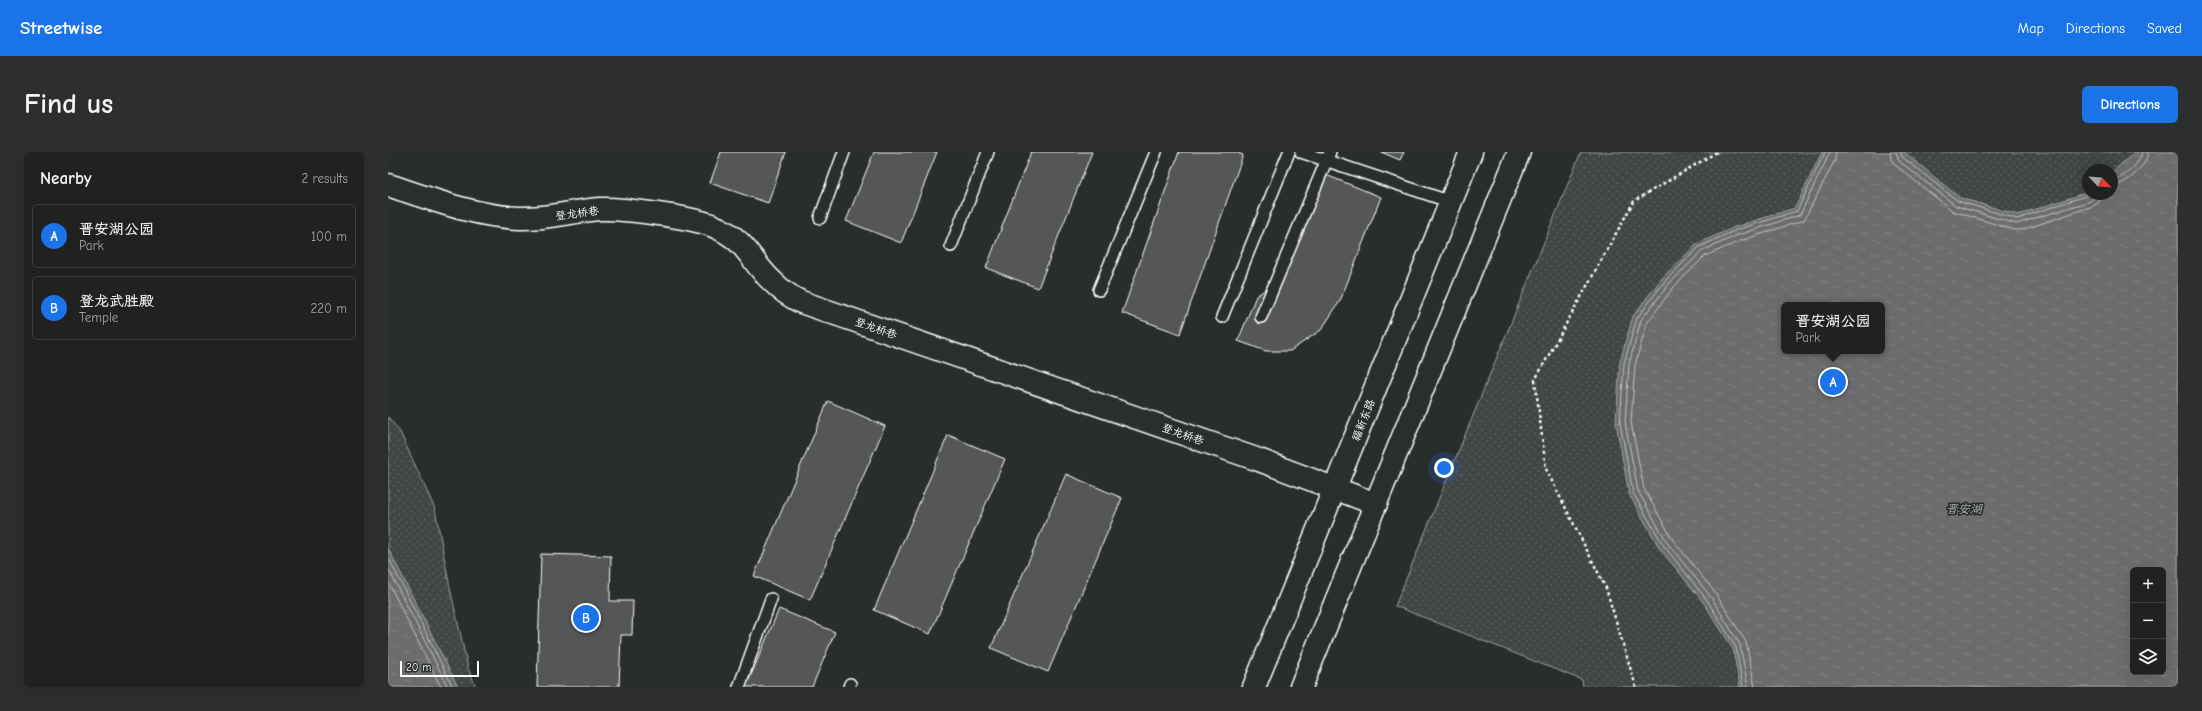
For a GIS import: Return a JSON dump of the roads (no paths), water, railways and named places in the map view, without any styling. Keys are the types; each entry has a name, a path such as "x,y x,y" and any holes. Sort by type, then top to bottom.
{"main road":[{"name":"福新东路","path":"1254,687 1471,152"},
{"path":"1301,687 1519,152"},
{"name":"登龙桥巷","path":"388,185 469,211 493,216 545,217 608,209 637,212 709,225 726,232 741,243 773,283 786,294 801,302 1259,460 1376,504"}],"lane":[{"path":"820,218 844,152"},
{"path":"951,246 988,152"},
{"path":"1099,290 1156,152"},
{"path":"1222,317 1289,152"},
{"path":"1301,152 1328,156 1451,202"},
{"path":"1261,317 1328,156"},
{"path":"738,687 771,599"}],"water":[{"name":"晋安湖","path":"1822,152 1904,152 1960,198 2018,215 2082,194 2082,200 2118,200 2118,167 2135,152 2178,152 2178,687 1740,687 1733,649 1704,603 1660,549 1629,494 1616,423 1620,362 1633,316 1662,278 1697,244 1735,227 1795,208"},
{"path":"388,548 458,687 388,687"}],"place":[{"name":"晋安湖公园","path":"1833,382"},
{"name":"登龙武胜殿","path":"586,618"}]}
